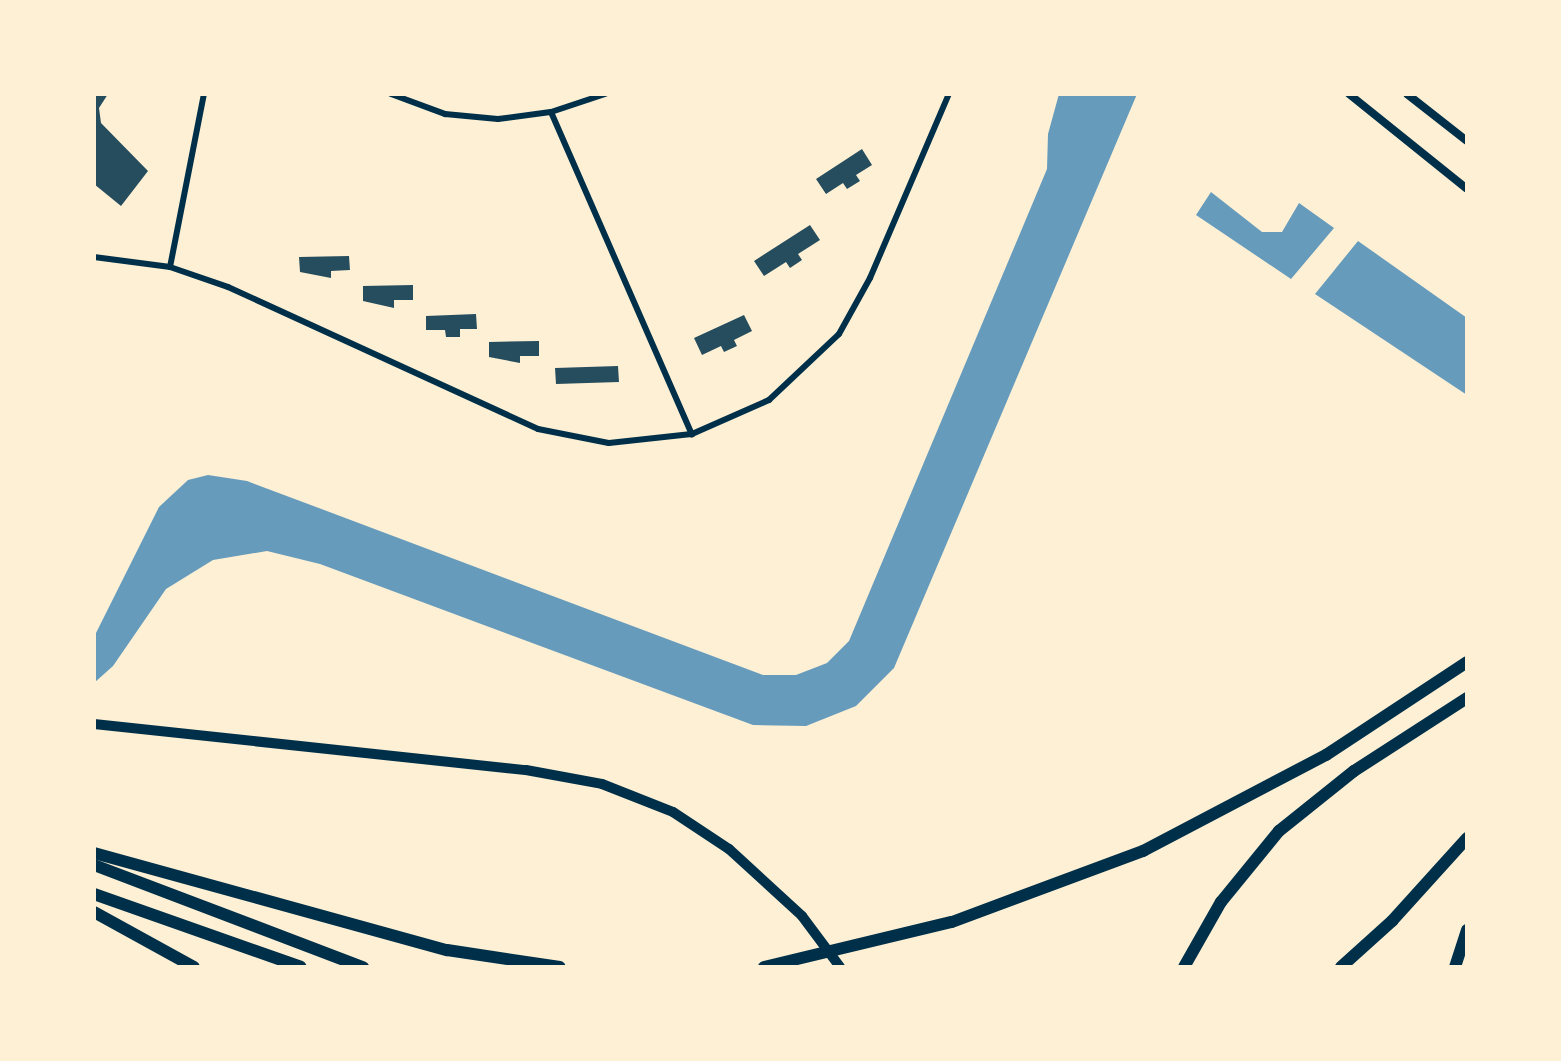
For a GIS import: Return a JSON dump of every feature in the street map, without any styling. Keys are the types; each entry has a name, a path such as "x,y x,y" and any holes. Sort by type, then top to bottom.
{"highway":[{"path":"764,967 952,922 1143,851 1326,755 1467,662"},
{"path":"1184,967 1221,902 1279,831 1354,771 1467,698"},
{"path":"1341,967 1392,921 1467,838"},
{"path":"94,853 447,950 560,967"},
{"path":"94,865 363,967"},
{"path":"94,894 301,967"},
{"path":"94,912 194,967"},
{"path":"1455,967 1467,930"}],"main road":[{"path":"94,724 564,775 638,796 688,821 767,880 840,967"}],"street":[{"path":"170,267 204,94"},
{"path":"391,94 472,118 551,112 605,94"},
{"path":"94,257 170,267 228,287 538,429 609,443 692,434 769,400 839,334 870,278 949,94"},
{"path":"1349,94 1467,189"},
{"path":"1407,94 1467,141"},
{"path":"551,112 692,434"}],"water":[{"path":"1059,94 1137,94 894,668 856,706 806,726 753,725 320,564 267,551 213,560 166,589 113,666 94,683 94,637 159,507 188,480 208,475 247,481 763,675 796,675 827,663 849,641 1047,169 1048,134"},
{"path":"1211,192 1262,232 1282,232 1299,203 1334,228 1291,279 1196,215"},
{"path":"1358,241 1467,318 1467,395 1315,294"}],"building":[{"path":"94,94 108,94 99,108 101,123 148,171 121,206 94,184"},
{"path":"862,149 872,165 856,175 860,181 847,189 843,183 826,194 816,179"},
{"path":"810,225 820,240 798,254 802,260 790,268 786,262 764,276 754,261"},
{"path":"349,256 350,270 331,271 331,278 300,272 299,257"},
{"path":"413,285 413,300 394,300 394,308 363,301 363,286"},
{"path":"476,314 477,329 460,329 460,337 446,337 445,330 426,330 426,316"},
{"path":"744,315 752,331 734,340 737,346 724,352 721,346 702,355 694,338"},
{"path":"539,341 539,356 520,356 520,363 489,357 489,342"},
{"path":"618,366 619,382 556,384 555,368"}]}
